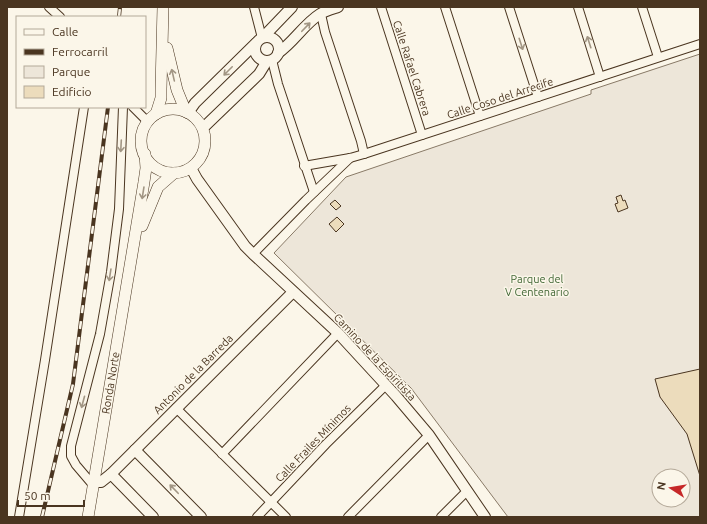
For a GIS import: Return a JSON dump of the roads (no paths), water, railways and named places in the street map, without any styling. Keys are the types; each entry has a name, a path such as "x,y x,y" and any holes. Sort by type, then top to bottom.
{"main road":[{"path":"156,114 161,98 163,7"},
{"path":"163,31 177,90 187,112"},
{"path":"156,114 166,110 176,109 187,112 197,119 203,128 205,137 204,150 197,162 191,168"},
{"name":"Ronda Norte","path":"88,517 146,168 142,138 148,122 156,114"},
{"path":"145,154 150,162 157,168 165,172 174,173"},
{"name":"Ronda Norte","path":"133,249 158,187 174,173 191,168"}],"street":[{"path":"49,7 59,16"},
{"path":"187,112 292,7"},
{"path":"256,8 261,39 255,47 256,54 260,59 272,58 285,48 312,20 321,14 338,7"},
{"name":"Calle Rafael Cabrera","path":"381,7 422,135"},
{"path":"445,7 480,116"},
{"path":"510,7 538,97"},
{"path":"578,7 600,77"},
{"path":"642,7 658,57"},
{"path":"321,14 364,154"},
{"path":"203,128 259,74 279,49 276,41 273,39 261,39"},
{"name":"Calle Coso del Arrecife","path":"304,166 364,154 700,44"},
{"path":"272,58 278,84 304,166 314,192"},
{"path":"18,517 45,360 84,108"},
{"path":"94,484 76,465 71,456 71,446 99,341 111,272 119,209 123,108"},
{"path":"134,108 148,122"},
{"path":"253,254 350,158"},
{"name":"Camino de la Espiritista","path":"191,168 245,246 338,333 429,435 485,517"},
{"name":"Antonio de la Barreda","path":"94,484 100,482 111,474 293,292"},
{"path":"222,454 338,333"},
{"name":"Calle Frailes Mínimos","path":"257,517 326,444 386,386"},
{"path":"176,408 286,517"},
{"path":"348,517 429,435"},
{"path":"135,450 201,517"},
{"path":"111,474 153,517"},
{"path":"441,517 467,491"}],"railway":[{"path":"119,16 120,7"},
{"path":"42,517 73,384 108,108"}],"park label":[{"name":"Parque del V Centenario","path":"537,285"}]}
